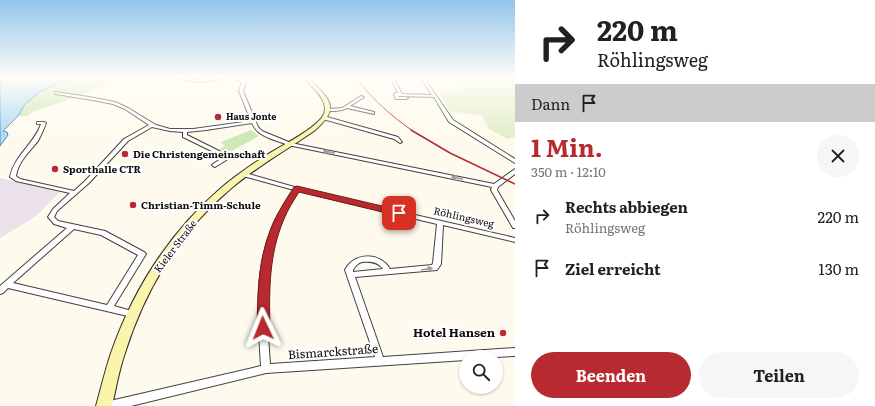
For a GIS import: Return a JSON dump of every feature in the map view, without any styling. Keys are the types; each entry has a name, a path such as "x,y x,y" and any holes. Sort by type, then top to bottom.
{"main road":[{"path":"323,97 326,100 329,110"},
{"name":"Kieler Straße","path":"104,406 119,349 132,314 149,282 188,227 224,190 316,126 325,118 329,110"}],"street":[{"path":"73,97 114,104 136,114 152,125 168,129 185,130 253,122"},
{"path":"243,97 253,122 260,132 290,144 495,186 515,171"},
{"path":"329,110 340,110 362,97"},
{"path":"397,97 408,97"},
{"path":"436,97 451,122 515,161"},
{"path":"347,107 373,113"},
{"path":"325,118 396,138 400,142"},
{"path":"39,123 44,124 41,133 15,166 13,177 18,180 72,192"},
{"path":"109,308 142,254 104,233 56,223 51,217 55,210 72,192 87,182 126,140 152,125"},
{"path":"185,130 186,136 228,157 215,165"},
{"name":"Röhlingsweg","path":"245,175 297,189 515,240"},
{"path":"495,186 496,196 515,226"},
{"path":"266,369 263,280 269,247 275,227 297,189"},
{"path":"350,275 434,268 437,264 440,222"},
{"path":"0,291 73,226"},
{"path":"380,360 349,270 350,265 365,259 380,262 388,272"},
{"path":"7,286 132,314"},
{"name":"Bismarckstraße","path":"110,406 266,369 380,360 515,352"}],"shaded area":[{"path":"0,178 60,192 36,216 0,238"}],"green space":[{"path":"35,97 77,97 34,111 28,116 18,116 29,101"},
{"path":"442,97 515,97 515,137 508,139 489,129 482,116 450,111"},
{"path":"251,130 259,136 226,154 220,149 225,146 221,142"}],"water":[{"path":"0,97 34,97 25,104 18,116 3,131 7,132 8,135 0,146"}],"railway":[{"path":"373,97 382,107 413,131"},
{"path":"411,130 450,153 515,184"}],"place":[{"name":"Haus Jonte","path":"218,117"},
{"name":"Die Christengemeinschaft","path":"125,154"},
{"name":"Sporthalle CTR","path":"55,169"},
{"name":"Christian-Timm-Schule","path":"133,205"},
{"name":"Hotel Hansen","path":"503,333"}],"route":[{"path":"263,328 263,280 269,247 275,227 284,208 297,189 399,213"}]}
